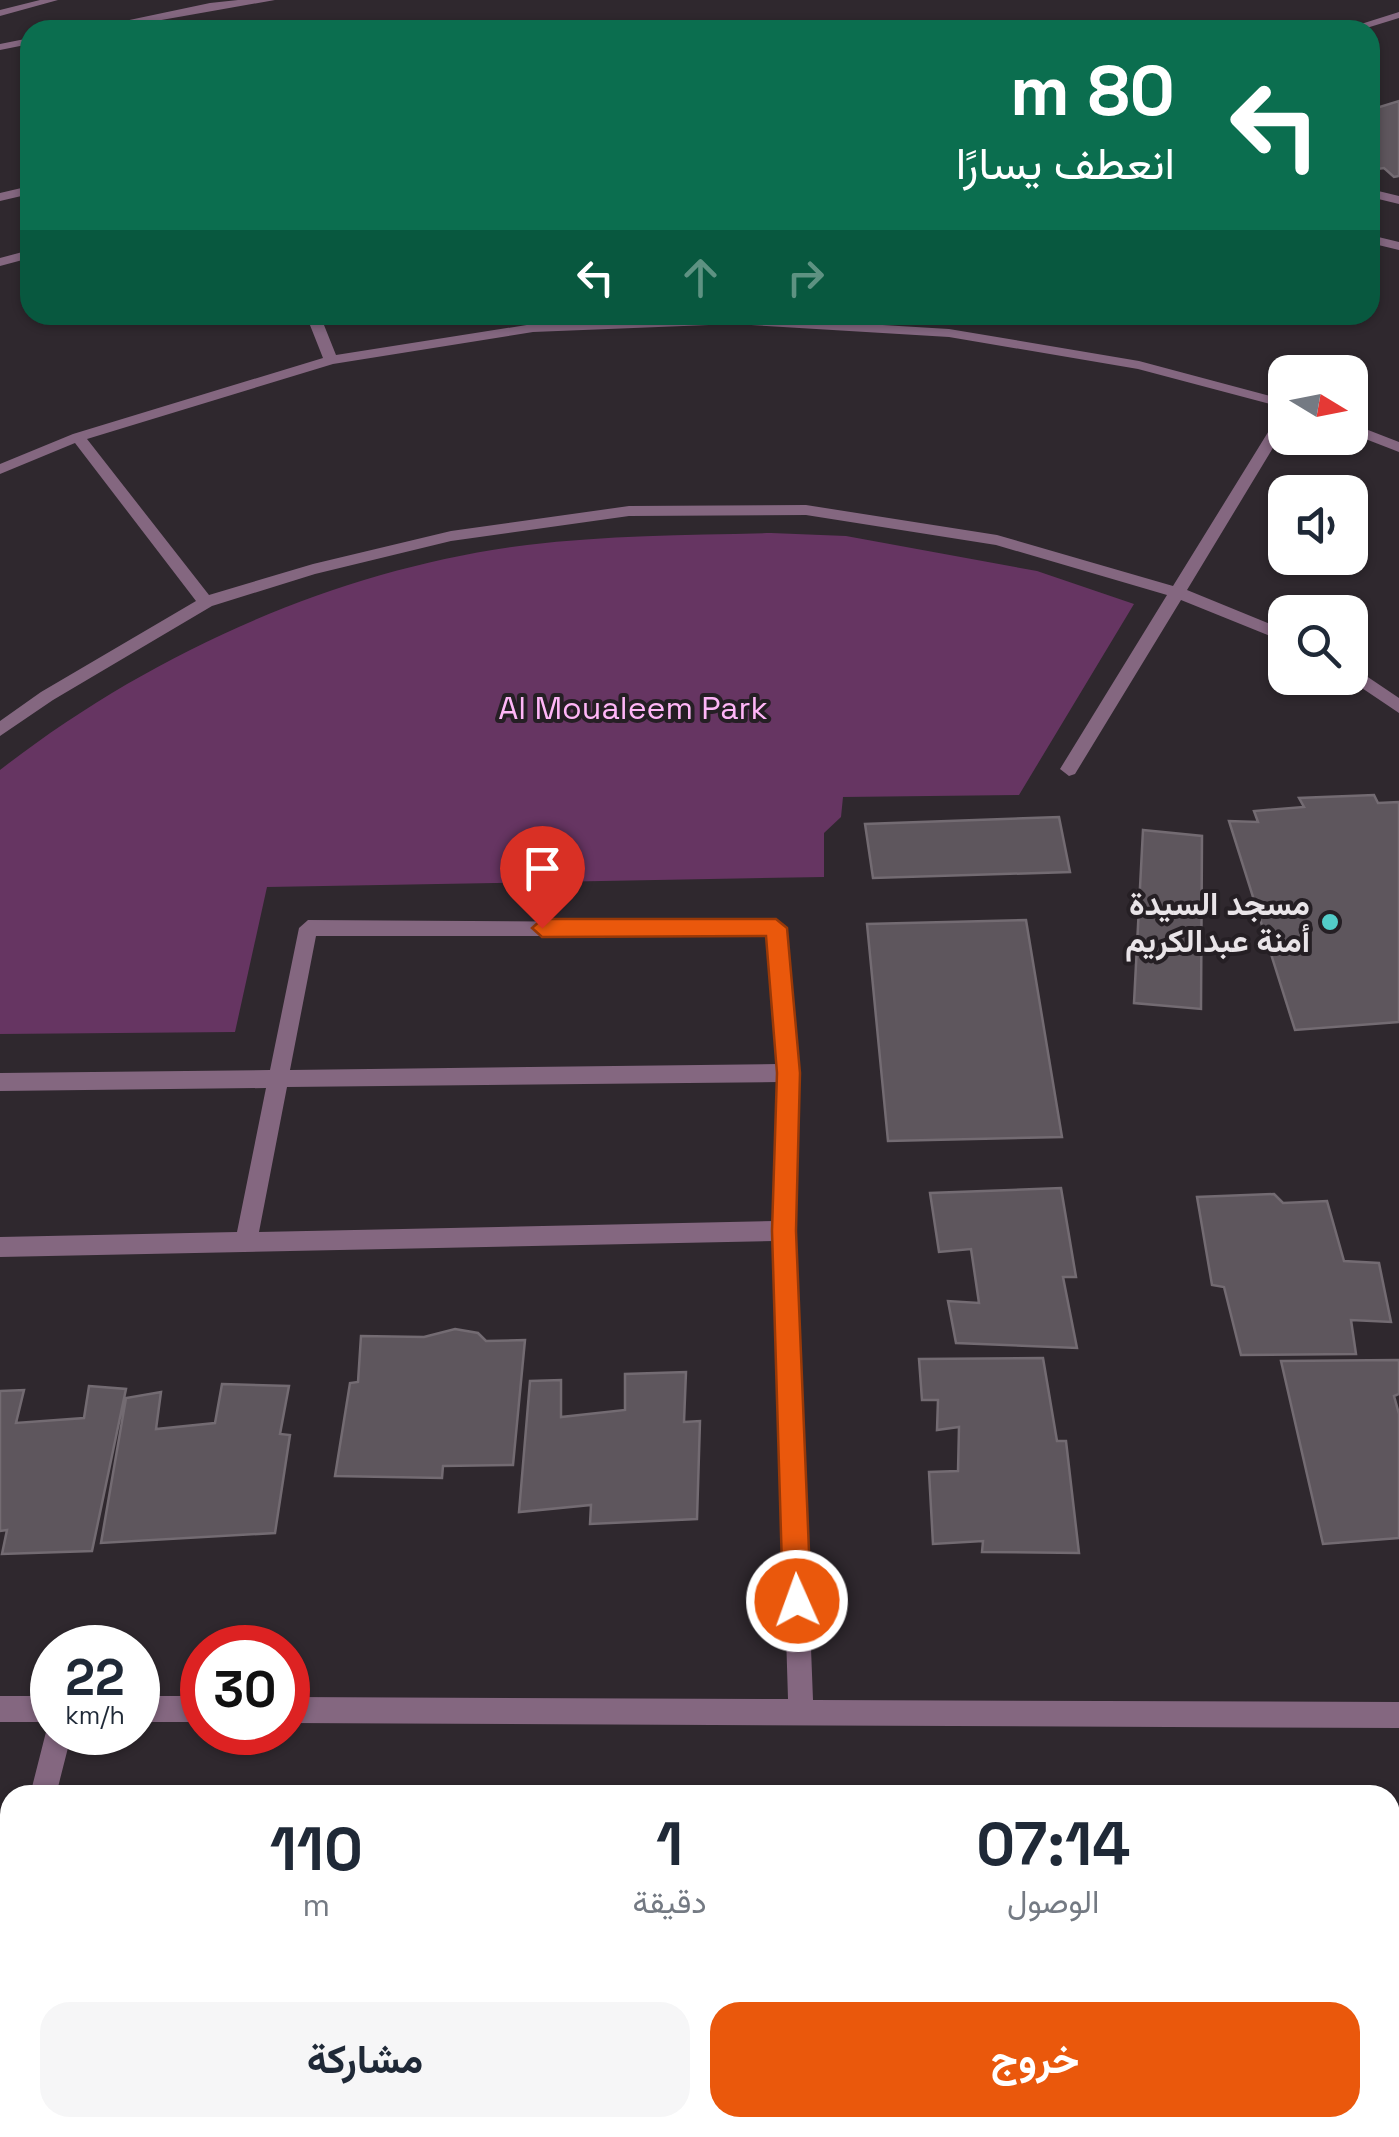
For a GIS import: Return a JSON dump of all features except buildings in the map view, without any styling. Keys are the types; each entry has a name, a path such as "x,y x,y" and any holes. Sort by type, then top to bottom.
{"street":[{"path":"0,13 53,0"},
{"path":"139,20 210,6 270,0"},
{"path":"317,325 331,360"},
{"path":"0,468 78,437 331,360 533,328 608,325"},
{"path":"817,325 949,333 1139,365 1268,399"},
{"path":"949,333 950,325"},
{"path":"1368,435 1399,447"},
{"path":"78,437 206,602"},
{"path":"1069,768 1268,444"},
{"path":"0,730 47,696 206,602 313,569 451,536 629,511 806,510 997,540 1180,592 1268,629"},
{"path":"1368,684 1399,707"},
{"path":"246,1242 308,928 776,928 788,1073 784,1231 801,1712"},
{"path":"0,1082 788,1073"},
{"path":"0,1247 784,1231"},
{"path":"0,1708 30,1709"},
{"path":"310,1710 1399,1715"},
{"path":"46,1785 53,1755"}],"green space":[{"name":"Al Moualeem Park","path":"771,533 846,536 1037,571 1134,604 1019,795 843,797 841,817 824,833 824,877 267,887 235,1032 0,1034 0,770 58,728 119,689 248,623 386,574 527,545"}],"place":[{"name":"مسجد السيدة أمنة عبدالكريم","path":"1330,922"}],"route":[{"path":"542,928 776,928 788,1073 784,1231 797,1601"}]}
